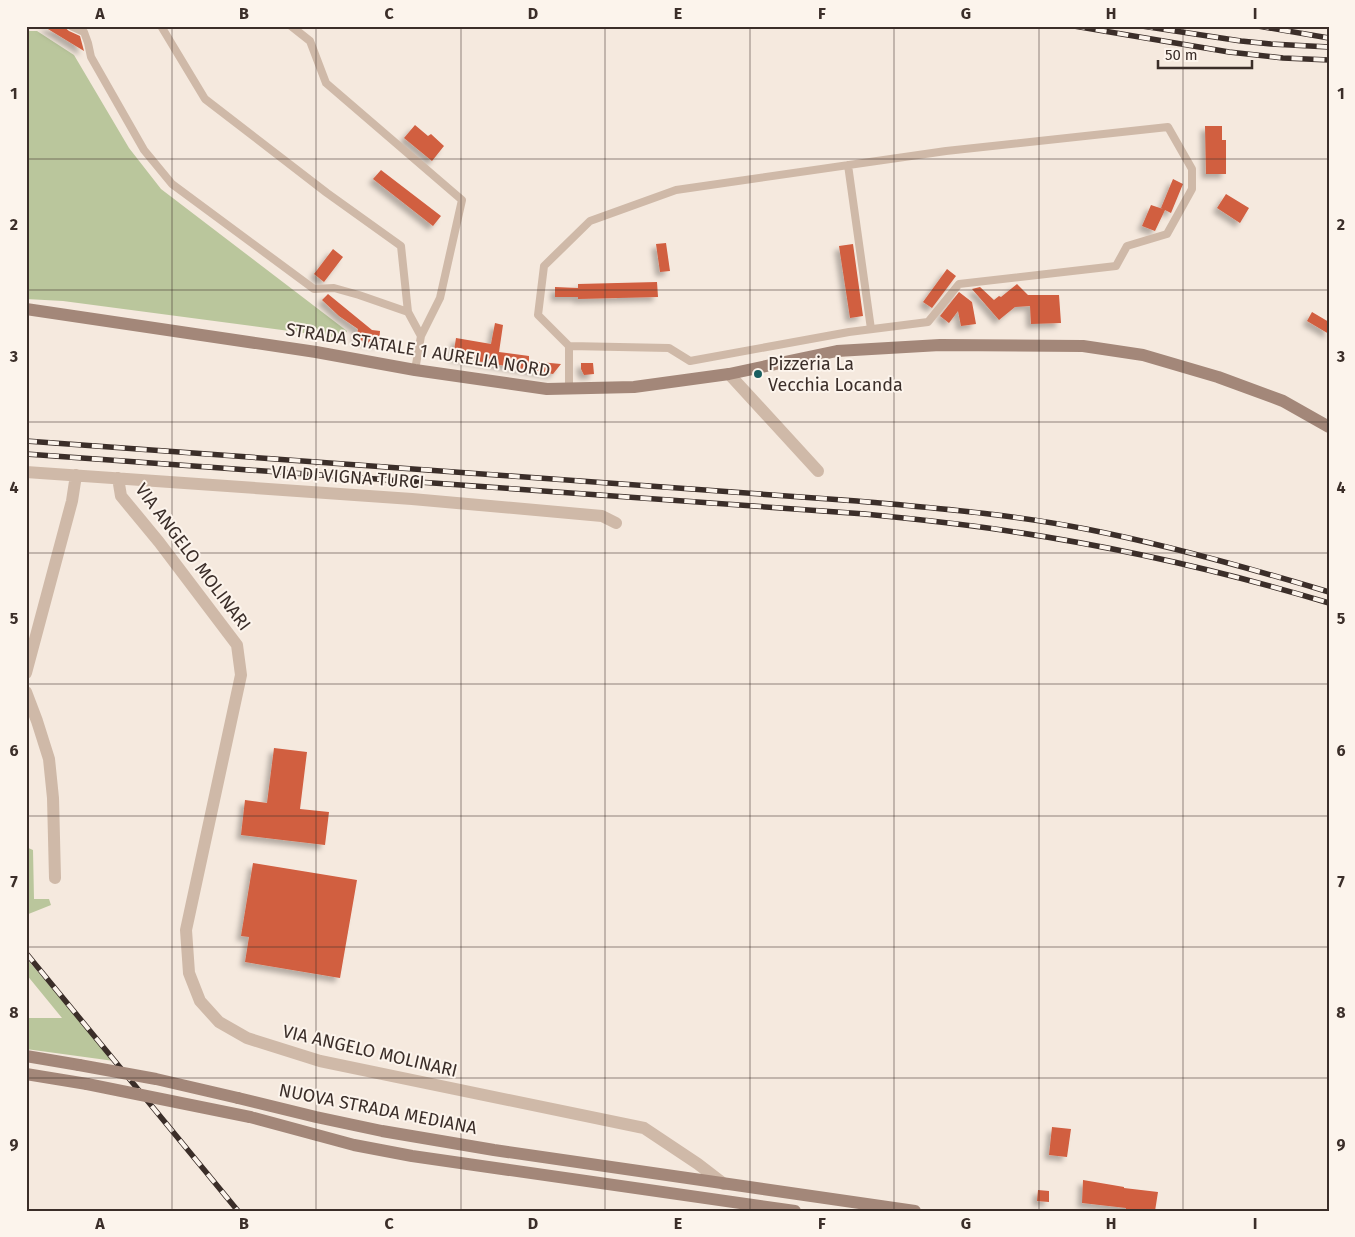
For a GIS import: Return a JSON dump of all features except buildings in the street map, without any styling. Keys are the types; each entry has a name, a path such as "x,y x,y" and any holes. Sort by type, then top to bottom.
{"street":[{"name":"STRADA STATALE 1 AURELIA NORD","path":"26,309 316,352 415,370 547,389 634,387 729,374 837,351 940,345 1083,346 1143,355 1218,377 1283,401 1329,427"},
{"path":"729,374 818,471"},
{"name":"VIA DI VIGNA TURCI","path":"26,472 412,498 602,516 616,523"},
{"path":"26,673 72,501 76,475"},
{"name":"VIA ANGELO MOLINARI","path":"118,478 121,496 237,645 241,675 186,930 189,973 200,1001 219,1022 247,1038 320,1061 644,1128 724,1184 915,1211"},
{"path":"26,692 48,759 56,878"},
{"name":"NUOVA STRADA MEDIANA","path":"26,1056 156,1079 382,1131 494,1150 724,1184"},
{"name":"NUOVA STRADA MEDIANA","path":"26,1074 88,1084 250,1118 354,1145 412,1156 795,1211"}],"lane":[{"path":"71,26 84,32 90,57 139,142 172,184 314,289 334,288 408,312"},
{"path":"161,26 205,99 327,193 401,246 408,312 421,336"},
{"path":"291,26 310,41 326,83 462,200 440,298 421,336 415,370"},
{"path":"1168,127 1192,169 1192,189 1167,234 1127,246 1116,266 959,284 928,322 850,332 690,361 670,348 569,346 538,316 544,266 590,221 676,190 848,165 946,151 1168,127"},
{"path":"848,165 871,329"},
{"path":"569,346 569,389"}],"green space":[{"path":"26,31 37,31 74,55 129,148 161,189 347,331 342,338 63,301 26,299"},
{"path":"26,847 33,850 34,899 49,899 51,905 26,915"},
{"path":"26,958 114,1061 26,1049 26,1018 62,1018 26,974"}],"railway":[{"path":"1074,26 1229,52 1283,58 1329,60"},
{"path":"1142,26 1241,41 1329,47"},
{"path":"1258,26 1329,38"},
{"path":"26,441 857,501 972,512 1029,519 1117,535 1208,557 1329,592"},
{"path":"26,454 865,514 940,522 1055,538 1134,553 1212,571 1329,603"},
{"path":"26,953 238,1211"}],"place":[{"name":"Pizzeria La Vecchia Locanda","path":"758,374"}]}
